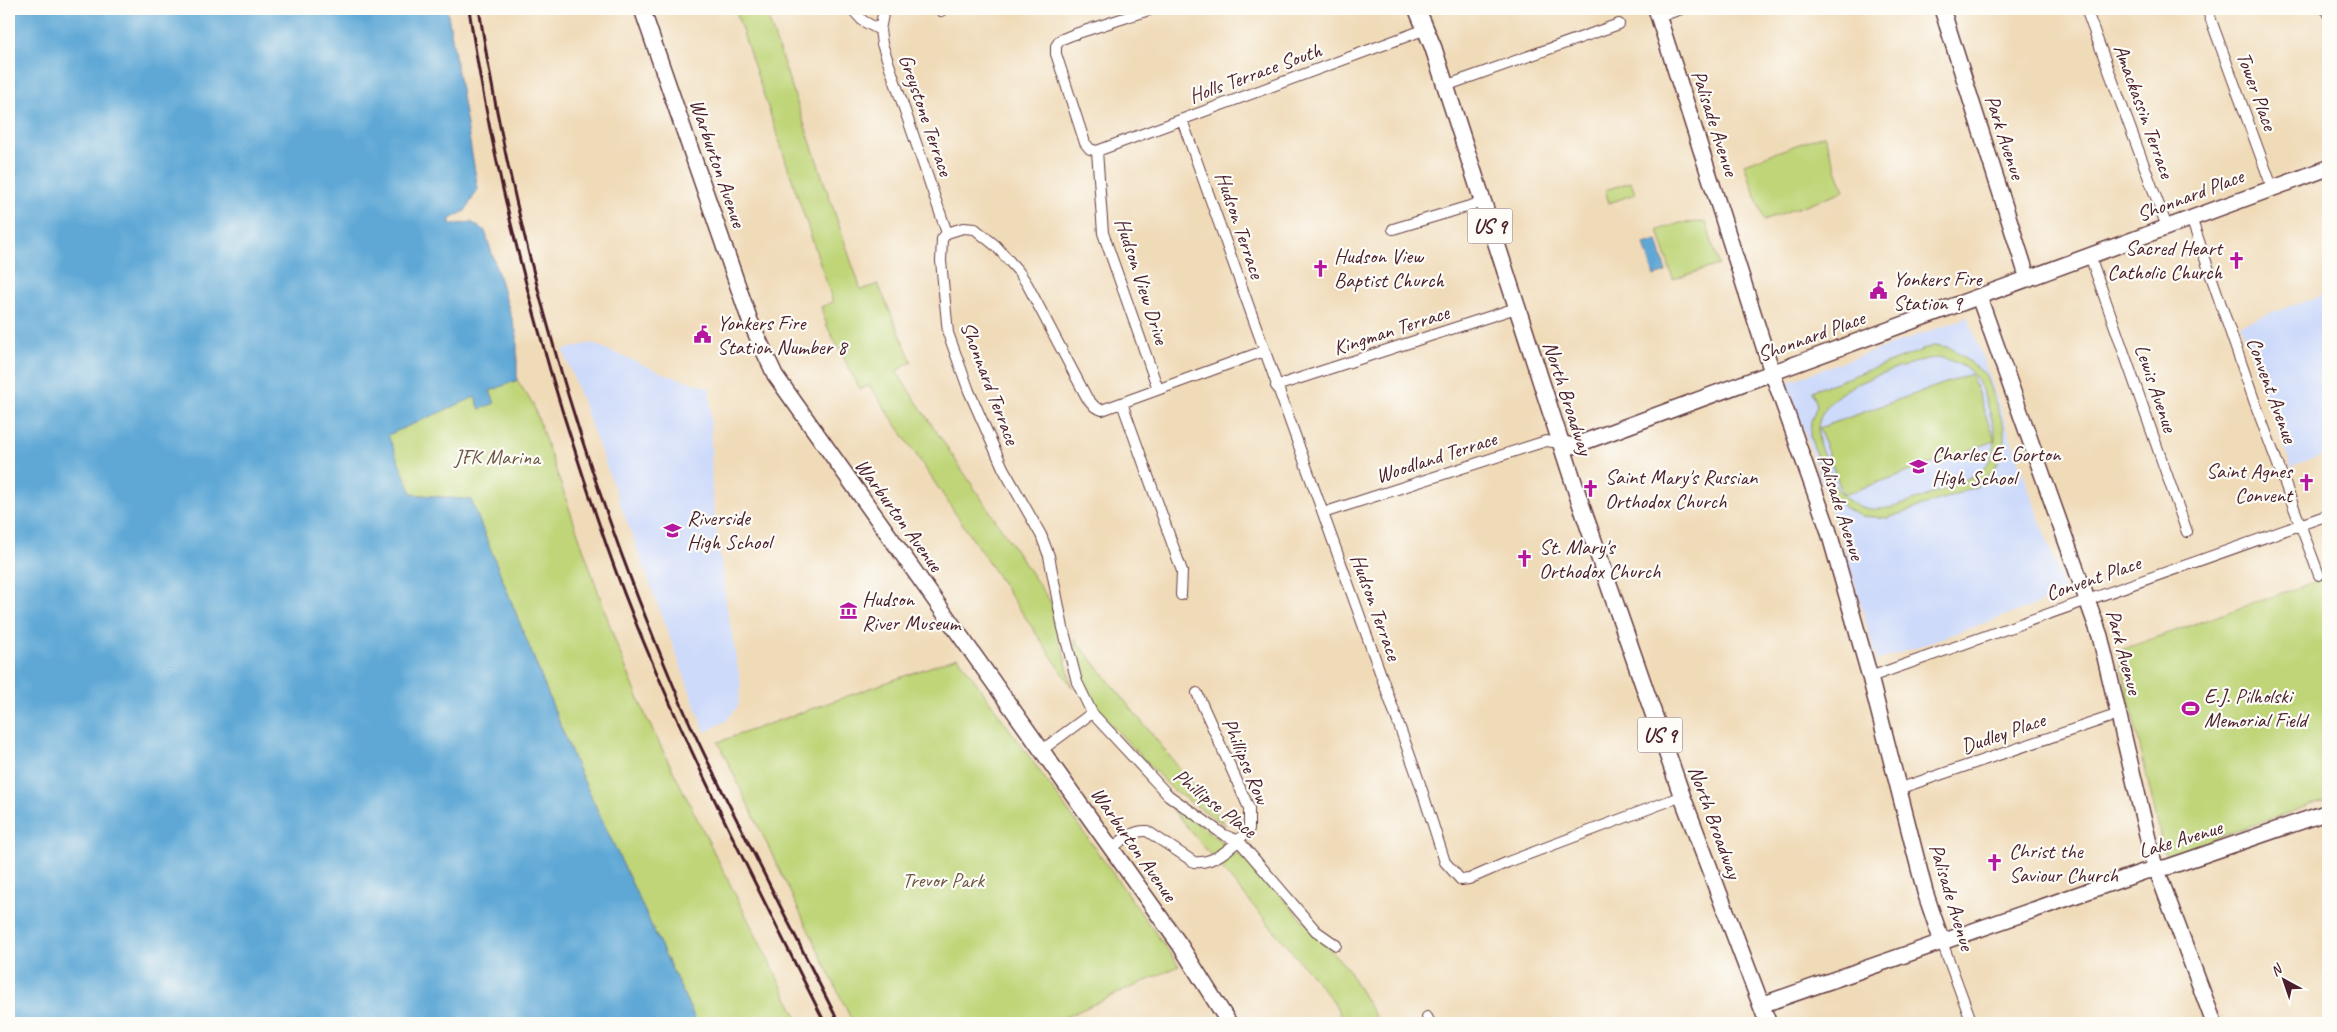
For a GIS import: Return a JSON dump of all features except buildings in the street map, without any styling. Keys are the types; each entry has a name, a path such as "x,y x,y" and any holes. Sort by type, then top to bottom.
{"main road":[{"name":"North Broadway","path":"1418,9 1445,86 1560,443 1682,796 1768,1023"}],"street":[{"name":"Warburton Avenue","path":"642,9 750,321 775,375 788,396 1180,945 1229,1023"},
{"path":"852,9 863,21 880,30"},
{"name":"Greystone Terrace","path":"884,9 880,30 885,53 947,232"},
{"path":"1097,151 1090,149 1086,143 1056,54 1056,46 1060,40 1072,35 1152,9"},
{"path":"1657,13 1681,9"},
{"name":"Park Avenue","path":"1942,9 2028,279"},
{"name":"Amackassin Terrace","path":"2086,9 2167,227"},
{"name":"Tower Place","path":"2206,9 2272,187"},
{"path":"2326,9 2328,14"},
{"name":"Palisade Avenue","path":"1657,13 1772,372 1828,529 1870,676 1925,892 1972,1023"},
{"path":"1445,86 1619,24"},
{"name":"Holls Terrace South","path":"1097,151 1426,29"},
{"name":"Hudson Terrace","path":"1182,120 1419,781 1445,862 1461,880 1469,879 1508,862 1682,796"},
{"name":"Hudson View Drive","path":"1097,151 1103,234 1158,389"},
{"name":"Shonnard Place","path":"1560,443 1573,446 2272,187 2328,168"},
{"path":"1393,230 1482,202"},
{"name":"Convent Avenue","path":"2191,218 2318,575"},
{"path":"947,232 963,228 975,229 990,240 1028,284 1087,398 1095,407 1102,410 1264,351"},
{"name":"Shonnard Terrace","path":"947,232 942,239 941,261 948,333 969,391 999,460 1041,535 1049,556 1072,667 1092,712"},
{"name":"Lewis Avenue","path":"2090,256 2187,532"},
{"name":"Park Avenue","path":"1979,297 2100,636 2156,870 2214,1023"},
{"name":"Kingman Terrace","path":"1276,386 1516,308"},
{"path":"1122,403 1182,571 1181,595"},
{"name":"Woodland Terrace","path":"1322,513 1546,441 1560,443"},
{"name":"Convent Place","path":"1870,676 2328,515"},
{"name":"Phillipse Row","path":"1197,693 1249,808 1249,829 1238,841"},
{"path":"1042,750 1092,712"},
{"name":"Phillipse Place","path":"1092,712 1168,795 1224,835 1238,841 1316,931 1336,945"},
{"name":"Dudley Place","path":"1898,789 2119,714"},
{"name":"Lake Avenue","path":"1761,1005 2328,812"},
{"path":"1111,848 1132,834 1141,830 1148,831 1194,862 1202,863 1211,860 1238,841"}],"shaded area":[{"path":"2328,293 2328,453 2291,467 2240,324"},
{"name":"Charles E. Gorton High School","path":"1968,317 2066,594 1877,661 1845,550 1787,382"},
{"name":"Riverside High School","path":"591,343 665,374 710,388 712,494 727,607 741,685 738,706 726,721 705,732 563,350"}],"green space":[{"path":"735,9 765,9 861,290 878,284 912,362 896,371 1051,603 1072,687 870,386 860,389 827,326 821,307 833,302"},
{"path":"1824,135 1844,191 1764,220 1744,164"},
{"path":"1631,182 1635,194 1609,203 1605,190"},
{"path":"1706,222 1719,265 1673,279 1658,230 1680,223"},
{"path":"1936,345 1951,348 1985,374 2004,427 2004,446 1999,460 1991,473 1976,487 1888,518 1861,516 1845,508 1827,488 1810,436 1811,421 1817,405 1812,391","holes":["1941,358 1968,369 1980,385 1995,434 1995,442 1990,459 1979,472 1955,485 1896,506 1871,509 1851,502 1836,487 1818,439 1818,429 1822,414 1831,402 1844,391 1860,382 1926,359"]},
{"path":"1971,374 1995,441 1843,495 1819,428"},
{"name":"JFK Marina","path":"517,380 533,404 617,646 647,719 800,1023 697,1023 575,762 471,500 412,494 387,435 475,397 480,409 495,403 490,391"},
{"path":"2328,577 2328,799 2167,855 2164,851 2118,651"},
{"path":"1075,639 1226,826 1173,790 1099,712 1076,665"},
{"name":"Trevor Park","path":"958,657 1179,966 1052,1023 853,1023 718,742"},
{"path":"1161,796 1252,865 1347,968 1379,1023 1344,1023 1334,1002"}],"water":[{"path":"9,9 447,9 478,189 465,211 450,219 450,225 471,222 485,231 517,335 517,380 490,391 495,403 480,409 475,397 388,435 412,494 471,500 575,762 697,1023 9,1023"},
{"path":"1657,240 1666,272 1654,276 1644,244"}],"railway":[{"path":"469,9 486,111 520,261 547,361 604,540 633,616 677,719 825,1023"},
{"path":"479,9 494,96 533,270 556,356 611,526 643,610 692,728 839,1023"}],"place":[{"name":"Sacred Heart Catholic Church","path":"2236,260"},
{"name":"Hudson View Baptist Church","path":"1320,268"},
{"name":"Yonkers Fire Station 9","path":"1879,291"},
{"name":"Yonkers Fire Station Number 8","path":"703,335"},
{"name":"Charles E. Gorton High School","path":"1918,466"},
{"name":"Saint Agnes Convent","path":"2306,483"},
{"name":"Saint Mary's Russian Orthodox Church","path":"1591,489"},
{"name":"Riverside High School","path":"673,530"},
{"name":"St. Mary's Orthodox Church","path":"1525,559"},
{"name":"Hudson River Museum","path":"848,611"},
{"name":"E.J. Pilholski Memorial Field","path":"2190,708"},
{"name":"Christ the Saviour Church","path":"1995,863"}]}
